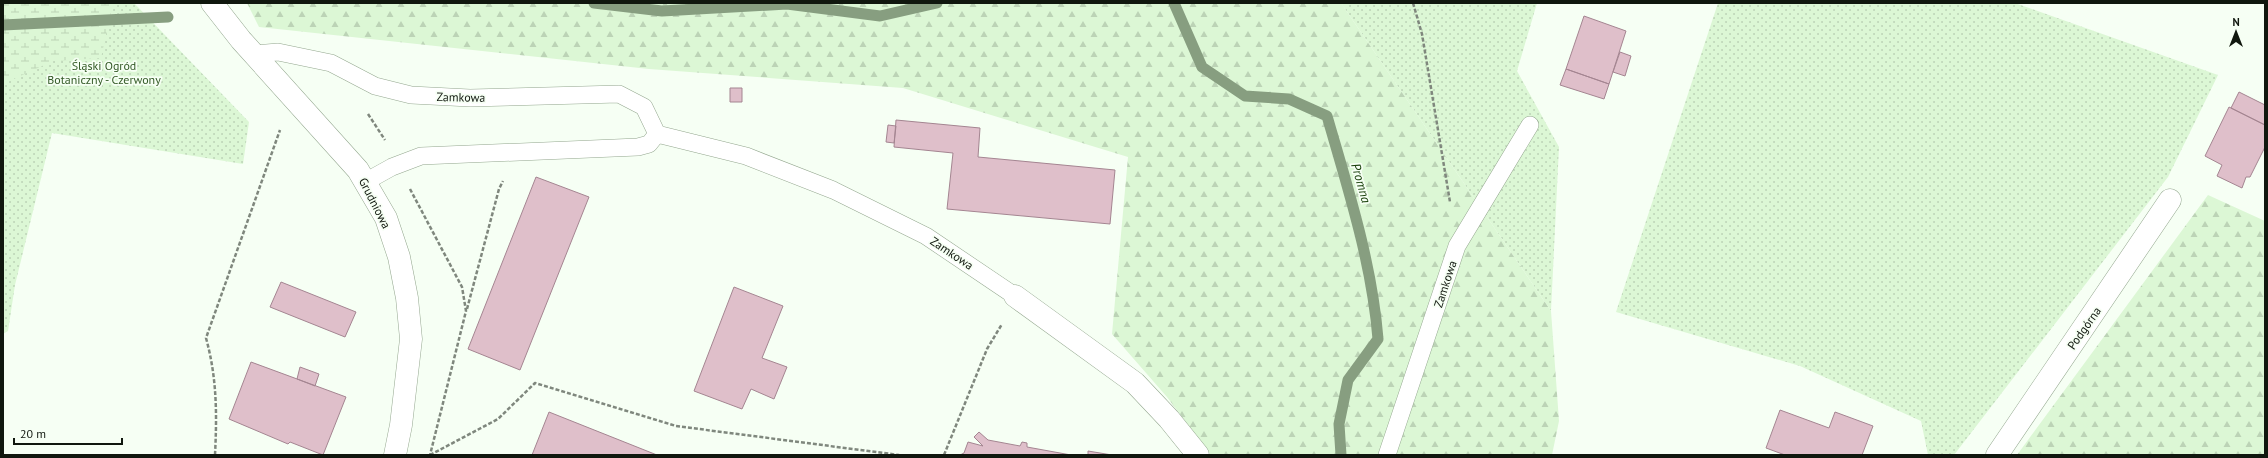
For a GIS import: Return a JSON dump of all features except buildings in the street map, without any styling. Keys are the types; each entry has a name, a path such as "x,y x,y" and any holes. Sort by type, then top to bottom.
{"street":[{"name":"Grudniowa","path":"212,3 253,54 358,170 386,218 399,257 407,298 411,339 401,425 394,455"},
{"name":"Podgórna","path":"1997,455 2170,200"},
{"name":"Zamkowa","path":"1015,296 1136,383 1169,419 1198,455"}],"lane":[{"name":"Zamkowa","path":"253,54 278,52 331,63 375,86 411,95 470,98 619,94 644,107 657,134 746,156 833,190 926,236 1015,296"},
{"name":"Zamkowa","path":"1388,455 1457,246 1530,125"},
{"path":"365,182 392,167 421,156 638,147 649,144 657,134"}],"path":[{"path":"1413,3 1422,34 1457,246"},
{"path":"214,455 218,412 211,358 206,338 283,123"},
{"path":"466,311 499,189 520,151"},
{"path":"944,455 987,349 1006,317"},
{"path":"430,455 498,419 535,383 676,426 900,455"}],"green space":[{"name":"Śląski Ogród Botaniczny - Czerwony","path":"3,3 134,3 249,122 243,164 52,133 15,285 8,331 3,334"},
{"path":"3,3 110,3 112,7 101,58 53,61 3,84"},
{"path":"247,3 1341,3 1551,311 1559,421 1552,455 1211,455 1167,397 1112,334 1128,157 903,88 649,69 259,27"},
{"path":"1341,3 1537,3 1517,71 1559,147 1551,311"},
{"path":"1718,3 2015,3 2218,75 2168,177 1954,455 1928,455 1921,421 1800,366 1616,312"},
{"path":"2208,195 2265,221 2265,455 2017,455"}],"waterway":[{"path":"594,3 662,11 787,4 880,16 937,3"},
{"name":"Promna","path":"1174,3 1202,67 1245,96 1289,99 1327,116 1365,254 1375,311 1378,339 1348,380 1339,424 1341,455"},
{"path":"3,25 168,17"}]}
